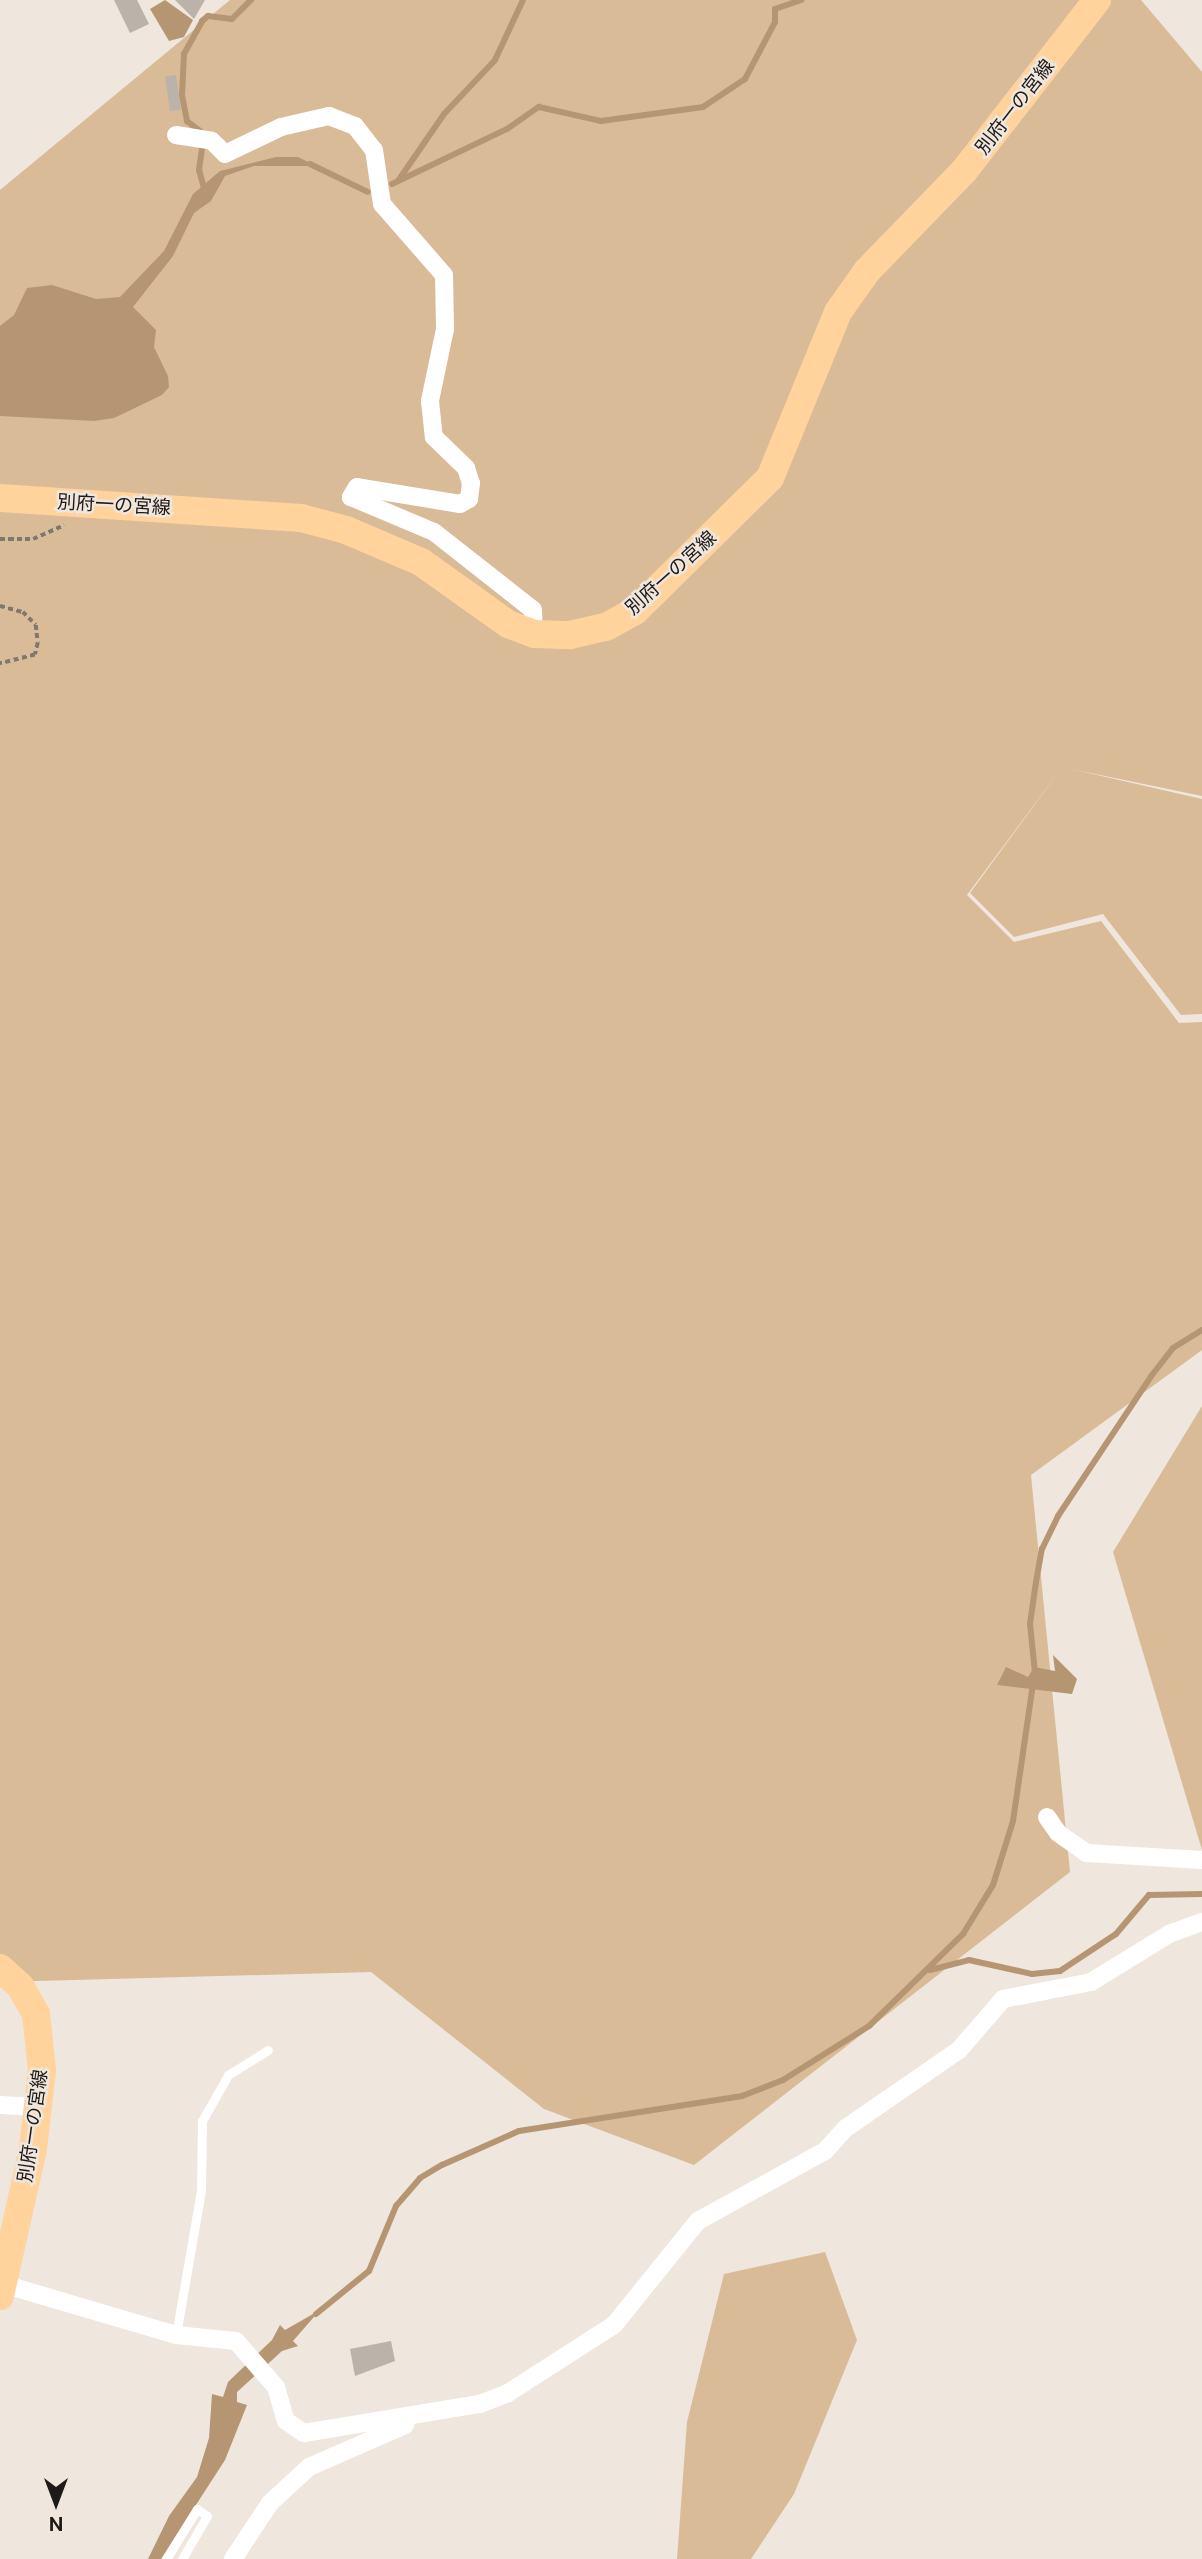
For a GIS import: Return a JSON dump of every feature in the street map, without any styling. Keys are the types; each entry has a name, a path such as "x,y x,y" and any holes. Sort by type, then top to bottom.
{"main road":[{"name":"別府一の宮線","path":"0,498 256,512 346,530 446,575 484,608 534,634 570,635 606,627 635,611 770,478 838,312 867,271 973,160 1097,0"},
{"name":"別府一の宮線","path":"0,1968 30,2000 39,2026 39,2107 1,2290"}],"street":[{"path":"176,135 212,141 226,153 281,127 329,117 355,126 374,150 382,204 444,275 443,338 430,401 434,437 466,468 471,483 469,499 460,504 357,487 351,497 434,532 533,610 534,634"},
{"path":"1047,1817 1058,1833 1087,1853 1202,1860"},
{"path":"1,2290 176,2335 218,2336 247,2351 267,2374 286,2421 304,2433 421,2416 508,2393 600,2336 626,2311 645,2283 668,2264 698,2221 833,2146 846,2128 958,2050 1003,1999 1091,1982 1168,1934 1202,1922"},
{"path":"0,2105 39,2107"},
{"path":"233,2559 270,2503 309,2467 421,2416"}],"lane":[{"path":"176,2335 201,2190 202,2120 228,2076 268,2050"},
{"path":"166,2559 197,2509 207,2516 182,2559"}],"path":[{"path":"0,539 33,538 63,529 70,503"},
{"path":"0,606 23,612 36,625 38,643 36,655 0,664"}],"shaded area":[{"path":"165,0 193,20 184,37 169,41 150,9"},
{"path":"230,0 1141,0 1202,72 1202,796 1071,769 1202,799 1202,1014 1181,1015 1103,914 1014,937 970,893 1063,766 967,895 1014,942 1101,921 1179,1023 1202,1022 1202,1350 1031,1475 1070,1872 694,2165 544,2109 371,1972 0,1982 0,190"},
{"path":"276,157 298,157 316,166 254,166 225,176 211,201 194,213 173,256 133,307 156,330 154,347 168,376 169,387 162,395 114,418 94,421 0,416 0,326 14,315 27,288 52,285 96,299 120,297 164,251 193,194 220,171"},
{"path":"1202,1406 1202,1850 1113,1552"},
{"path":"1053,1655 1077,1679 1072,1694 997,1685 1006,1667 1028,1677 1034,1667 1055,1671"},
{"path":"825,2252 857,2340 794,2494 751,2559 677,2559 687,2422 724,2274"},
{"path":"320,2310 293,2341 298,2346 282,2351 237,2392 237,2402 247,2405 225,2460 161,2559 148,2559 169,2516 197,2477 209,2438 212,2394 223,2397 228,2382 272,2340 280,2325 285,2330"}],"building":[{"path":"114,0 137,0 149,24 130,33"},
{"path":"175,0 205,0 194,19"},
{"path":"176,75 181,110 170,111 165,77"},
{"path":"391,2341 395,2361 355,2376 350,2349"}],"waterway":[{"path":"205,192 199,170 204,134 187,121 182,95 184,54 202,21 208,16 232,19 251,0"},
{"path":"398,181 444,114 495,60 523,0"},
{"path":"392,184 507,129 539,107 601,121 703,107 745,79 775,22 775,9 801,0"},
{"path":"310,164 368,192"},
{"path":"1035,1673 1030,1624 1036,1582 1042,1549 1058,1516 1152,1375 1173,1348 1202,1330"},
{"path":"316,2314 369,2271 396,2206 420,2178 442,2165 519,2131 742,2096 783,2080 869,2026 963,1934 993,1885 1013,1821 1033,1684"},
{"path":"930,1970 969,1960 1032,1974 1060,1971 1116,1934 1149,1895 1202,1894"}]}
